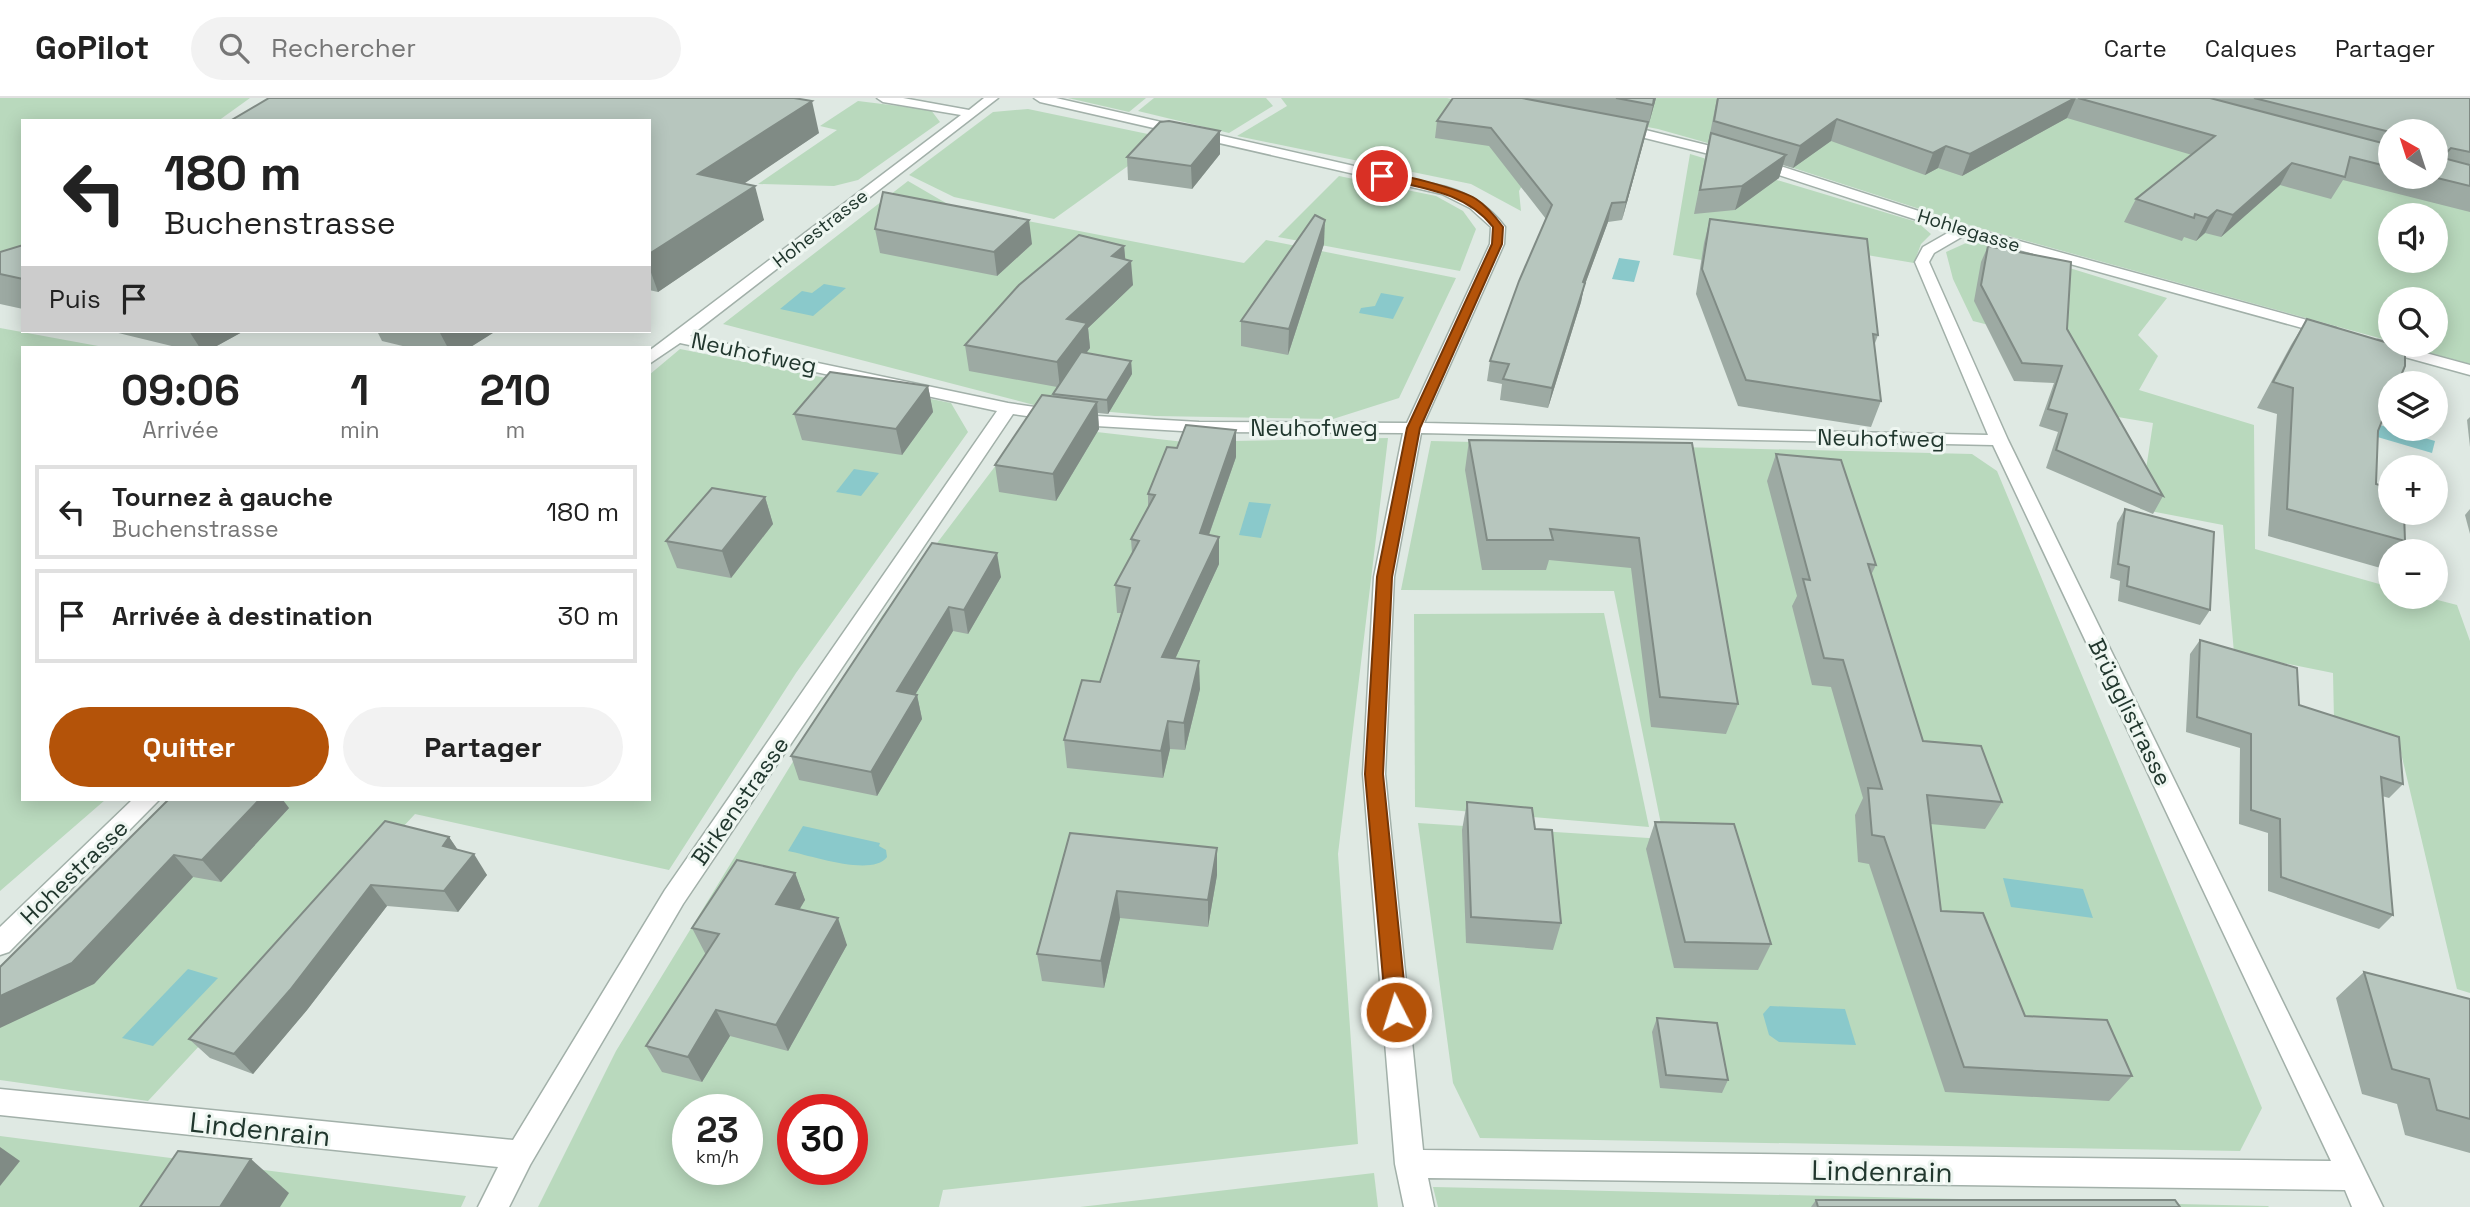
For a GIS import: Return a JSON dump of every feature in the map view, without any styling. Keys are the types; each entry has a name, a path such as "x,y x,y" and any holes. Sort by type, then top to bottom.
{"street":[{"path":"883,98 968,113"},
{"name":"Hohestrasse","path":"651,358 968,113 992,98"},
{"path":"1040,98 1447,191 1470,200 1487,213 1498,227 1497,244 1413,428 1384,577 1374,774 1410,1164 1419,1207"},
{"name":"Hohlegasse","path":"1599,124 1738,158 1962,230 2342,335"},
{"name":"Brügglistrasse","path":"1962,230 1928,250 1922,262 1999,440 2368,1207"},
{"name":"Neuhofweg","path":"679,338 1008,408 1097,421 1199,428 1413,428 1999,440"},
{"path":"2367,342 2470,370"},
{"name":"Birkenstrasse","path":"493,1207 520,1155 674,897 1008,408"},
{"name":"Hohestrasse","path":"0,944 146,801"},
{"name":"Lindenrain","path":"0,1102 520,1155"},
{"name":"Lindenrain","path":"1410,1164 2354,1176"}],"green space":[{"path":"0,98 250,98 221,119 21,119 21,268 0,284"},
{"path":"1068,98 1146,98 1129,112"},
{"path":"1154,98 1266,98 1273,106 1229,133 1138,111"},
{"path":"1281,98 1447,98 1560,120 1519,191 1521,211 1471,184 1237,136 1287,106"},
{"path":"1497,98 2119,98 2378,174 2378,189 2448,189 2448,186 2470,190 2470,364 2445,357 2448,357 2448,287 2378,287 2378,338 1972,226 1775,162 1658,129"},
{"path":"858,101 931,110 940,122 858,180 834,186 758,184 837,130 820,126"},
{"path":"1028,109 1167,138 1054,219 954,197 909,175 993,112"},
{"path":"1690,154 1917,222 1931,234 1921,244 1914,263 1790,242 1783,274 1673,255"},
{"path":"1339,176 1436,196 1463,211 1476,229 1460,271 1278,237"},
{"path":"908,181 951,206 1244,263 1266,240 1456,278 1399,398 1333,419 1155,416 1034,405 723,324"},
{"path":"1975,239 2167,298 2138,335 2158,356 2139,390 2254,425 2255,549 2378,584 2378,609 2448,609 2448,603 2457,605 2470,641 2470,993 2457,989 2397,736 2334,720 2333,673 2234,653 2223,525 2140,509 2153,423 2112,416 2076,347 1973,321 1953,279 1946,252"},
{"path":"0,328 98,346 21,346 21,801 104,801 0,891"},
{"path":"680,349 951,403 968,432 796,673 669,870 415,814 148,1101 0,1080 0,977 183,801 651,801 651,373"},
{"path":"1027,424 1184,442 1388,438 1338,854 1358,1144 943,1190 939,1207 538,1207 616,1051 882,616"},
{"path":"1431,441 1972,454 1997,471 2262,1108 2240,1151 1480,1138 1453,1083 1418,823 1664,839 1614,591 1401,590"},
{"path":"1604,613 1649,827 1415,807 1414,614"},
{"path":"0,1136 466,1196 461,1207 0,1207"},
{"path":"1374,1173 1378,1207 1080,1207"},
{"path":"1433,1187 2268,1206 2269,1207 1438,1207"}],"water":[{"path":"1619,258 1640,261 1634,282 1612,279"},
{"path":"824,284 846,288 813,316 780,309 802,291 812,293"},
{"path":"1381,293 1404,297 1393,319 1359,313 1361,308 1375,306"},
{"path":"2359,419 2378,424 2378,437 2357,431"},
{"path":"2391,441 2435,441 2432,453"},
{"path":"854,469 879,473 861,496 836,492"},
{"path":"1249,502 1271,504 1261,538 1239,535"},
{"path":"803,826 880,843 879,846 886,850 887,857 879,863 856,865 788,851"},
{"path":"2003,878 2083,889 2093,918 2011,907"},
{"path":"188,969 218,978 153,1046 122,1038"},
{"path":"1770,1006 1845,1009 1856,1045 1779,1042 1769,1035 1763,1014"}],"building":[{"path":"269,98 794,98 812,101 698,174 755,186 651,253 651,119 233,119"},
{"path":"1453,98 1522,98 1648,122 1626,202 1612,203 1583,282 1585,283 1552,388 1503,379 1509,364 1490,361 1519,281 1552,205 1491,128 1437,121"},
{"path":"1616,98 1654,98 1653,105"},
{"path":"1718,98 2075,98 1970,154 1946,146 1933,153 1837,119 1800,146 1714,121"},
{"path":"2078,98 2210,98 2378,142 2378,164 2350,157 2345,177 2292,163 2233,215 2217,210 2208,218 2195,214 2194,218 2136,199 2215,136"},
{"path":"2254,98 2470,98 2470,152 2451,148 2448,151 2448,119 2378,119 2378,129"},
{"path":"1169,121 1220,131 1191,166 1127,157 1160,122"},
{"path":"1711,133 1786,155 1742,186 1700,190"},
{"path":"2448,159 2470,165 2470,186 2448,181"},
{"path":"883,192 1029,220 994,252 875,229"},
{"path":"1315,215 1325,220 1289,329 1241,321"},
{"path":"1710,219 1867,239 1878,335 1873,334 1881,401 1746,380 1702,269"},
{"path":"1079,235 1124,246 1112,256 1131,261 1067,319 1087,323 1057,362 965,345 1019,285"},
{"path":"21,246 21,279 0,274 0,252"},
{"path":"1988,246 2071,262 2067,329 2163,496 2056,450 2067,414 2048,409 2062,366 2022,363 1981,285"},
{"path":"2307,319 2378,340 2378,357 2405,357 2403,371 2378,371 2376,484 2378,525 2404,525 2405,539 2287,509 2293,388 2273,382"},
{"path":"1081,352 1131,361 1107,400 1053,394"},
{"path":"830,372 928,386 896,429 794,414"},
{"path":"1042,395 1097,402 1053,474 995,465"},
{"path":"1186,425 1236,430 1200,533 1219,537 1162,657 1199,661 1184,723 1168,721 1161,751 1064,740 1082,680 1100,682 1130,588 1115,585 1139,541 1131,539 1155,495 1148,494 1167,447 1177,448"},
{"path":"1469,440 1692,443 1738,704 1660,697 1639,538 1550,529 1553,540 1487,540"},
{"path":"1776,454 1841,460 1876,565 1868,564 1923,741 1981,746 2002,802 1927,795 1941,911 1983,913 2025,1016 2107,1020 2132,1076 1964,1067 1884,837 1872,835 1868,788 1882,789 1843,660 1824,658 1803,579 1810,580"},
{"path":"712,488 765,497 722,551 666,541"},
{"path":"2125,509 2214,532 2210,610 2127,586 2129,567 2118,564"},
{"path":"932,543 997,553 964,610 949,607 897,691 917,695 871,772 791,756"},
{"path":"2200,640 2297,668 2299,705 2399,737 2403,784 2381,777 2393,915 2281,877 2280,819 2251,810 2251,734 2197,717"},
{"path":"167,801 258,801 202,860 174,855 72,963 0,996 0,967"},
{"path":"1467,802 1532,808 1535,829 1552,830 1561,923 1471,917"},
{"path":"385,821 449,837 443,846 474,854 444,891 371,885 290,990 234,1054 189,1039"},
{"path":"1655,822 1734,824 1771,944 1685,942"},
{"path":"1070,833 1217,848 1208,900 1117,891 1101,961 1037,954"},
{"path":"737,860 795,873 776,904 838,918 776,1025 716,1010 688,1057 646,1046 719,934 692,928"},
{"path":"2364,972 2470,999 2470,1119 2437,1110 2429,1079 2392,1069"},
{"path":"1657,1018 1717,1023 1728,1080 1666,1075"},
{"path":"178,1151 251,1159 220,1207 140,1207"},
{"path":"1816,1200 2175,1200 2180,1207 1818,1207"}],"route":[{"path":"1382,176 1447,191 1470,200 1487,213 1498,227 1497,244 1413,428 1384,577 1374,774 1396,1012"}]}
